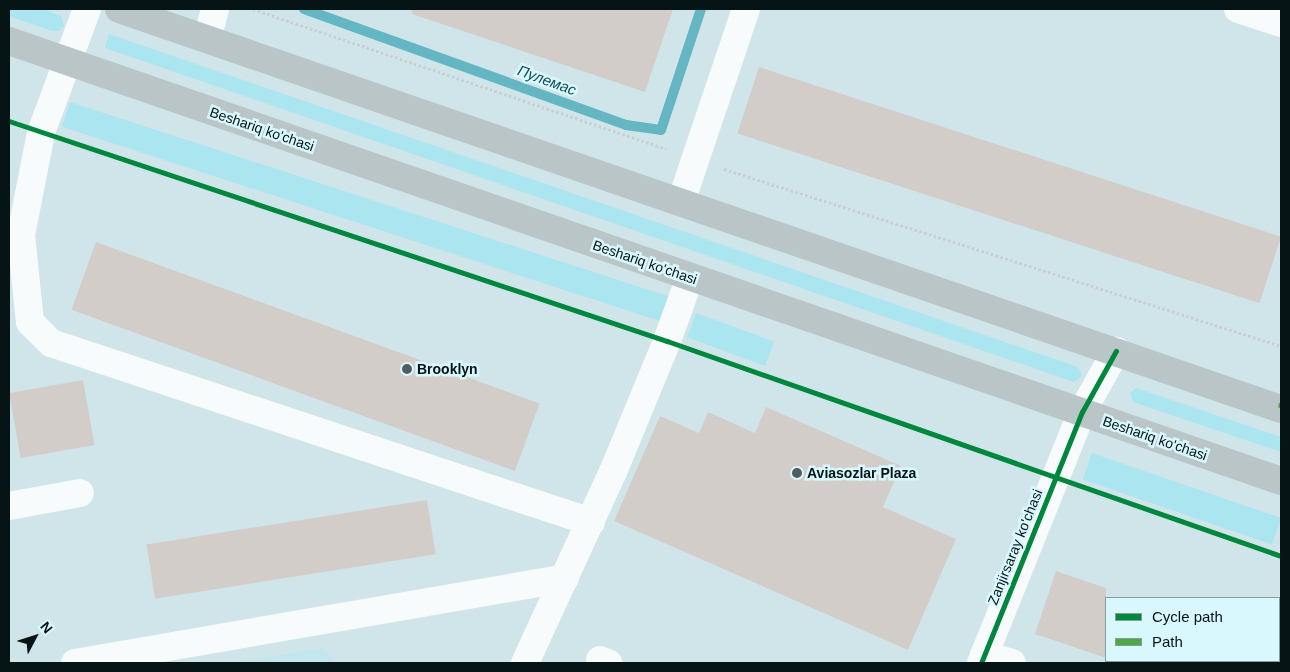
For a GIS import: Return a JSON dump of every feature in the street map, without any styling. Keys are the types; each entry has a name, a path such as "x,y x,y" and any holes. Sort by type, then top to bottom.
{"main road":[{"path":"119,9 1281,407"},
{"name":"Beshariq ko'chasi","path":"9,41 1281,481"}],"street":[{"path":"87,9 69,62 41,133 21,235 20,324 51,343 590,522"},
{"path":"207,39 215,9"},
{"path":"681,202 746,9"},
{"path":"1238,9 1281,23"},
{"path":"525,663 590,522 667,341 690,277"},
{"name":"Zanjirsaray ko'chasi","path":"983,659 1082,412 1116,351"},
{"path":"9,506 80,493"},
{"path":"76,663 565,578"},
{"path":"983,659 1012,663"}],"path":[{"path":"253,9 696,159 1281,346"}],"shaded area":[{"path":"9,9 43,9 61,16 64,26 59,31 52,31 9,16"},
{"path":"109,34 1078,367 1082,376 1074,382 105,48"},
{"path":"70,102 668,296 660,321 62,127"},
{"path":"696,313 774,341 765,366 687,337"},
{"path":"1136,388 1281,437 1281,452 1133,402 1130,393"},
{"path":"1092,453 1281,518 1272,545 1083,479"},
{"path":"322,648 335,663 232,663"}],"building":[{"path":"412,9 673,9 645,92 412,14"},
{"path":"759,67 1281,237 1259,303 737,134"},
{"path":"96,242 540,403 515,471 71,310"},
{"path":"83,380 94,445 21,458 9,393"},
{"path":"766,407 901,466 883,507 956,539 908,650 614,521 660,416 699,433 708,412 755,433"},
{"path":"427,500 436,554 155,599 146,544"},
{"path":"1056,571 1106,588 1105,658 1035,634"}],"waterway":[{"name":"Пулемас","path":"304,9 626,125 661,130 701,9"}],"marked path":[{"path":"1280,408 1281,403"}],"cycle path":[{"path":"9,121 667,341 1281,556"},
{"path":"981,663 1082,412 1116,351"}],"place":[{"name":"Brooklyn","path":"407,369"},
{"name":"Aviasozlar Plaza","path":"797,473"}]}
